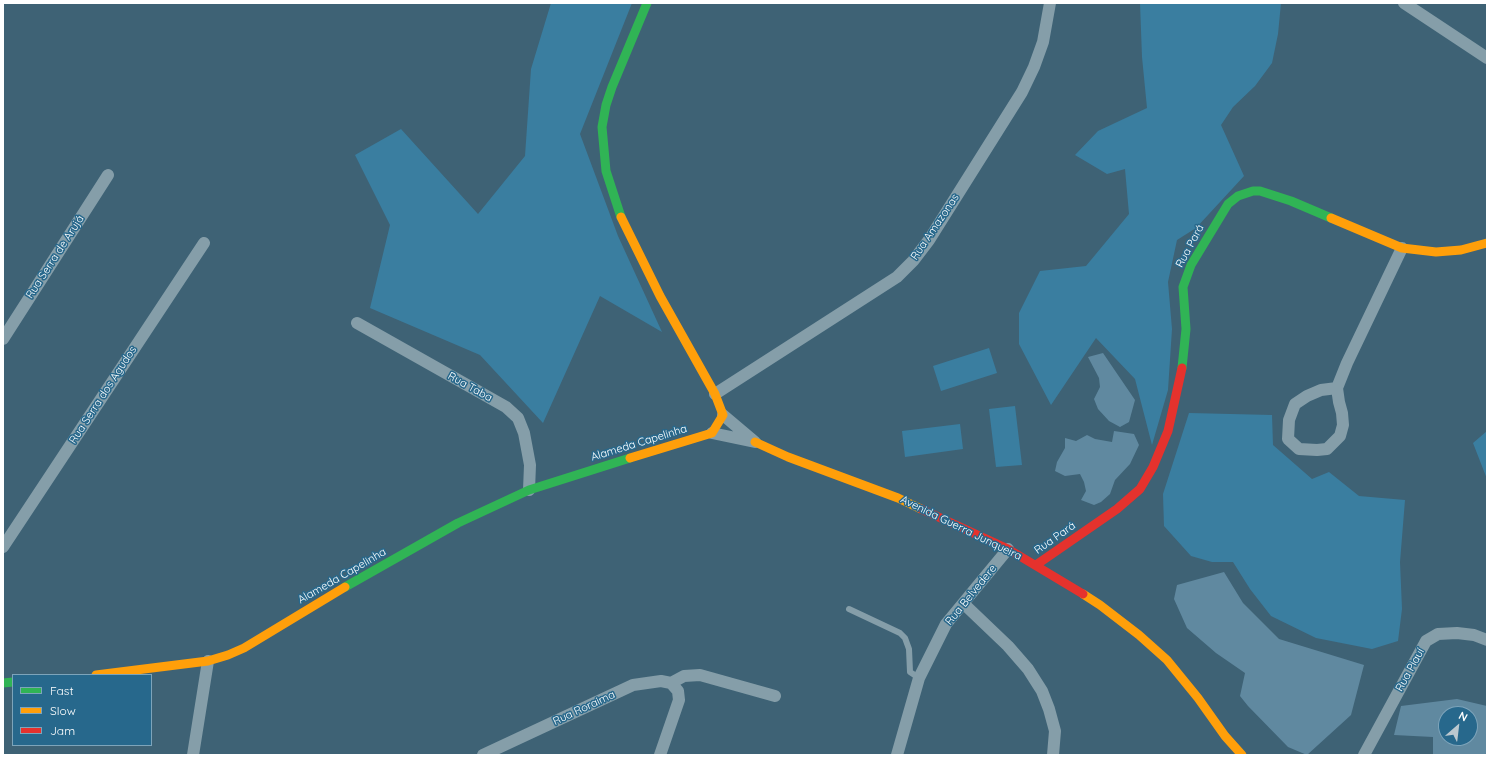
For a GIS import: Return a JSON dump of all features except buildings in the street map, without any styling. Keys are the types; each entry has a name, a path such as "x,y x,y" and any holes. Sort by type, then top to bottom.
{"street":[{"path":"647,3 606,105 602,127 606,170 623,222 660,296 715,394 723,415 712,433"},
{"name":"Rua Amazonas","path":"715,394 897,277 913,261 929,240 1022,92 1034,67 1043,42 1050,3"},
{"path":"1404,3 1487,58"},
{"name":"Rua Serra de Arujá","path":"3,339 108,175"},
{"name":"Rua Pará","path":"1036,565 1131,498 1140,489 1153,468 1168,431 1183,362 1186,329 1183,287 1191,265 1207,237 1228,204 1238,196 1253,191 1260,191 1291,201 1402,248 1436,252 1461,250 1487,243"},
{"name":"Rua Serra dos Agudos","path":"3,548 204,243"},
{"path":"1337,388 1322,390 1307,396 1295,404 1289,420 1288,439 1299,449 1327,449 1340,436 1343,425 1337,388 1346,364 1402,248"},
{"name":"Rua Taba","path":"357,323 506,407 518,418 524,433 530,465 529,490"},
{"name":"Avenida Guerra Junqueira","path":"723,415 755,442"},
{"name":"Avenida Guerra Junqueira","path":"712,433 755,442 788,457 898,498 1008,549 1036,565 1100,605 1139,635 1167,660 1198,698 1225,736 1242,755"},
{"name":"Alameda Capelinha","path":"104,674 208,661 228,655 244,648 350,584 458,523 529,490 712,433"},
{"name":"Rua Belvedere","path":"897,755 919,678 946,624 1008,549"},
{"path":"964,604 1008,646 1028,669 1042,691 1055,731 1053,755"},
{"name":"Rua Piauí","path":"1364,755 1426,642 1438,634 1457,633 1474,635 1487,640"},
{"path":"193,755 208,661"},
{"path":"660,755 678,700 678,691 671,683 684,676 700,675 775,696"},
{"name":"Rua Roraima","path":"483,755 633,685 662,681 671,683"}],"lane":[{"path":"849,609 900,633 905,638 909,649 910,672 919,678"}],"shaded area":[{"path":"551,3 632,3 580,134 618,236 662,332 600,296 543,423 480,355 370,308 390,225 355,155 401,129 478,214 525,156 531,69"},
{"path":"1140,3 1281,3 1278,34 1272,63 1255,86 1233,107 1221,125 1244,176 1196,228 1177,240 1168,282 1172,329 1168,390 1152,445 1135,379 1096,338 1051,405 1019,344 1019,313 1040,271 1086,266 1129,214 1125,169 1107,174 1075,155 1098,131 1147,108 1142,57"},
{"path":"989,348 997,373 941,391 933,366"},
{"path":"1103,353 1135,400 1129,422 1120,427 1109,421 1098,409 1094,399 1100,387 1099,378 1088,357"},
{"path":"1015,406 1022,465 996,467 989,409"},
{"path":"1189,413 1272,415 1273,445 1312,479 1329,472 1359,496 1405,500 1400,562 1402,609 1398,641 1372,649 1316,638 1271,616 1250,589 1233,562 1212,562 1191,556 1164,526 1163,494"},
{"path":"960,424 963,449 905,457 902,431"},
{"path":"1114,431 1134,434 1139,445 1130,464 1115,480 1110,494 1101,502 1094,505 1081,500 1086,491 1080,474 1065,476 1055,471 1057,462 1065,448 1065,438 1076,441 1087,435 1095,439 1112,442"},
{"path":"1487,431 1487,479 1473,443"},
{"path":"1224,572 1243,603 1279,639 1364,665 1351,715 1307,755 1288,747 1240,696 1245,673 1216,653 1187,628 1174,599 1177,585"},
{"path":"1457,699 1487,706 1487,755 1433,755 1433,737 1394,735 1401,706"}],"traffic: fast":[{"path":"621,217 606,171 602,127 606,105 612,87 647,3"},
{"path":"1182,368 1186,329 1183,287 1191,265 1228,204 1238,196 1253,191 1260,191 1291,201 1331,218"},
{"path":"345,587 458,523 529,490 630,458"},
{"path":"3,683 12,682"}],"traffic: slow":[{"path":"621,217 660,296 715,394 723,415 712,433 630,458"},
{"path":"1331,218 1402,248 1436,252 1461,250 1487,243"},
{"path":"755,442 788,457 898,498 921,509"},
{"path":"104,674 208,661 228,655 244,648 345,587"},
{"path":"1083,594 1139,635 1167,660 1198,698 1225,736 1242,755"}],"traffic: jam":[{"path":"1036,565 1117,509 1140,489 1153,467 1168,431 1182,368"},
{"path":"921,509 1008,549 1083,594"}]}
